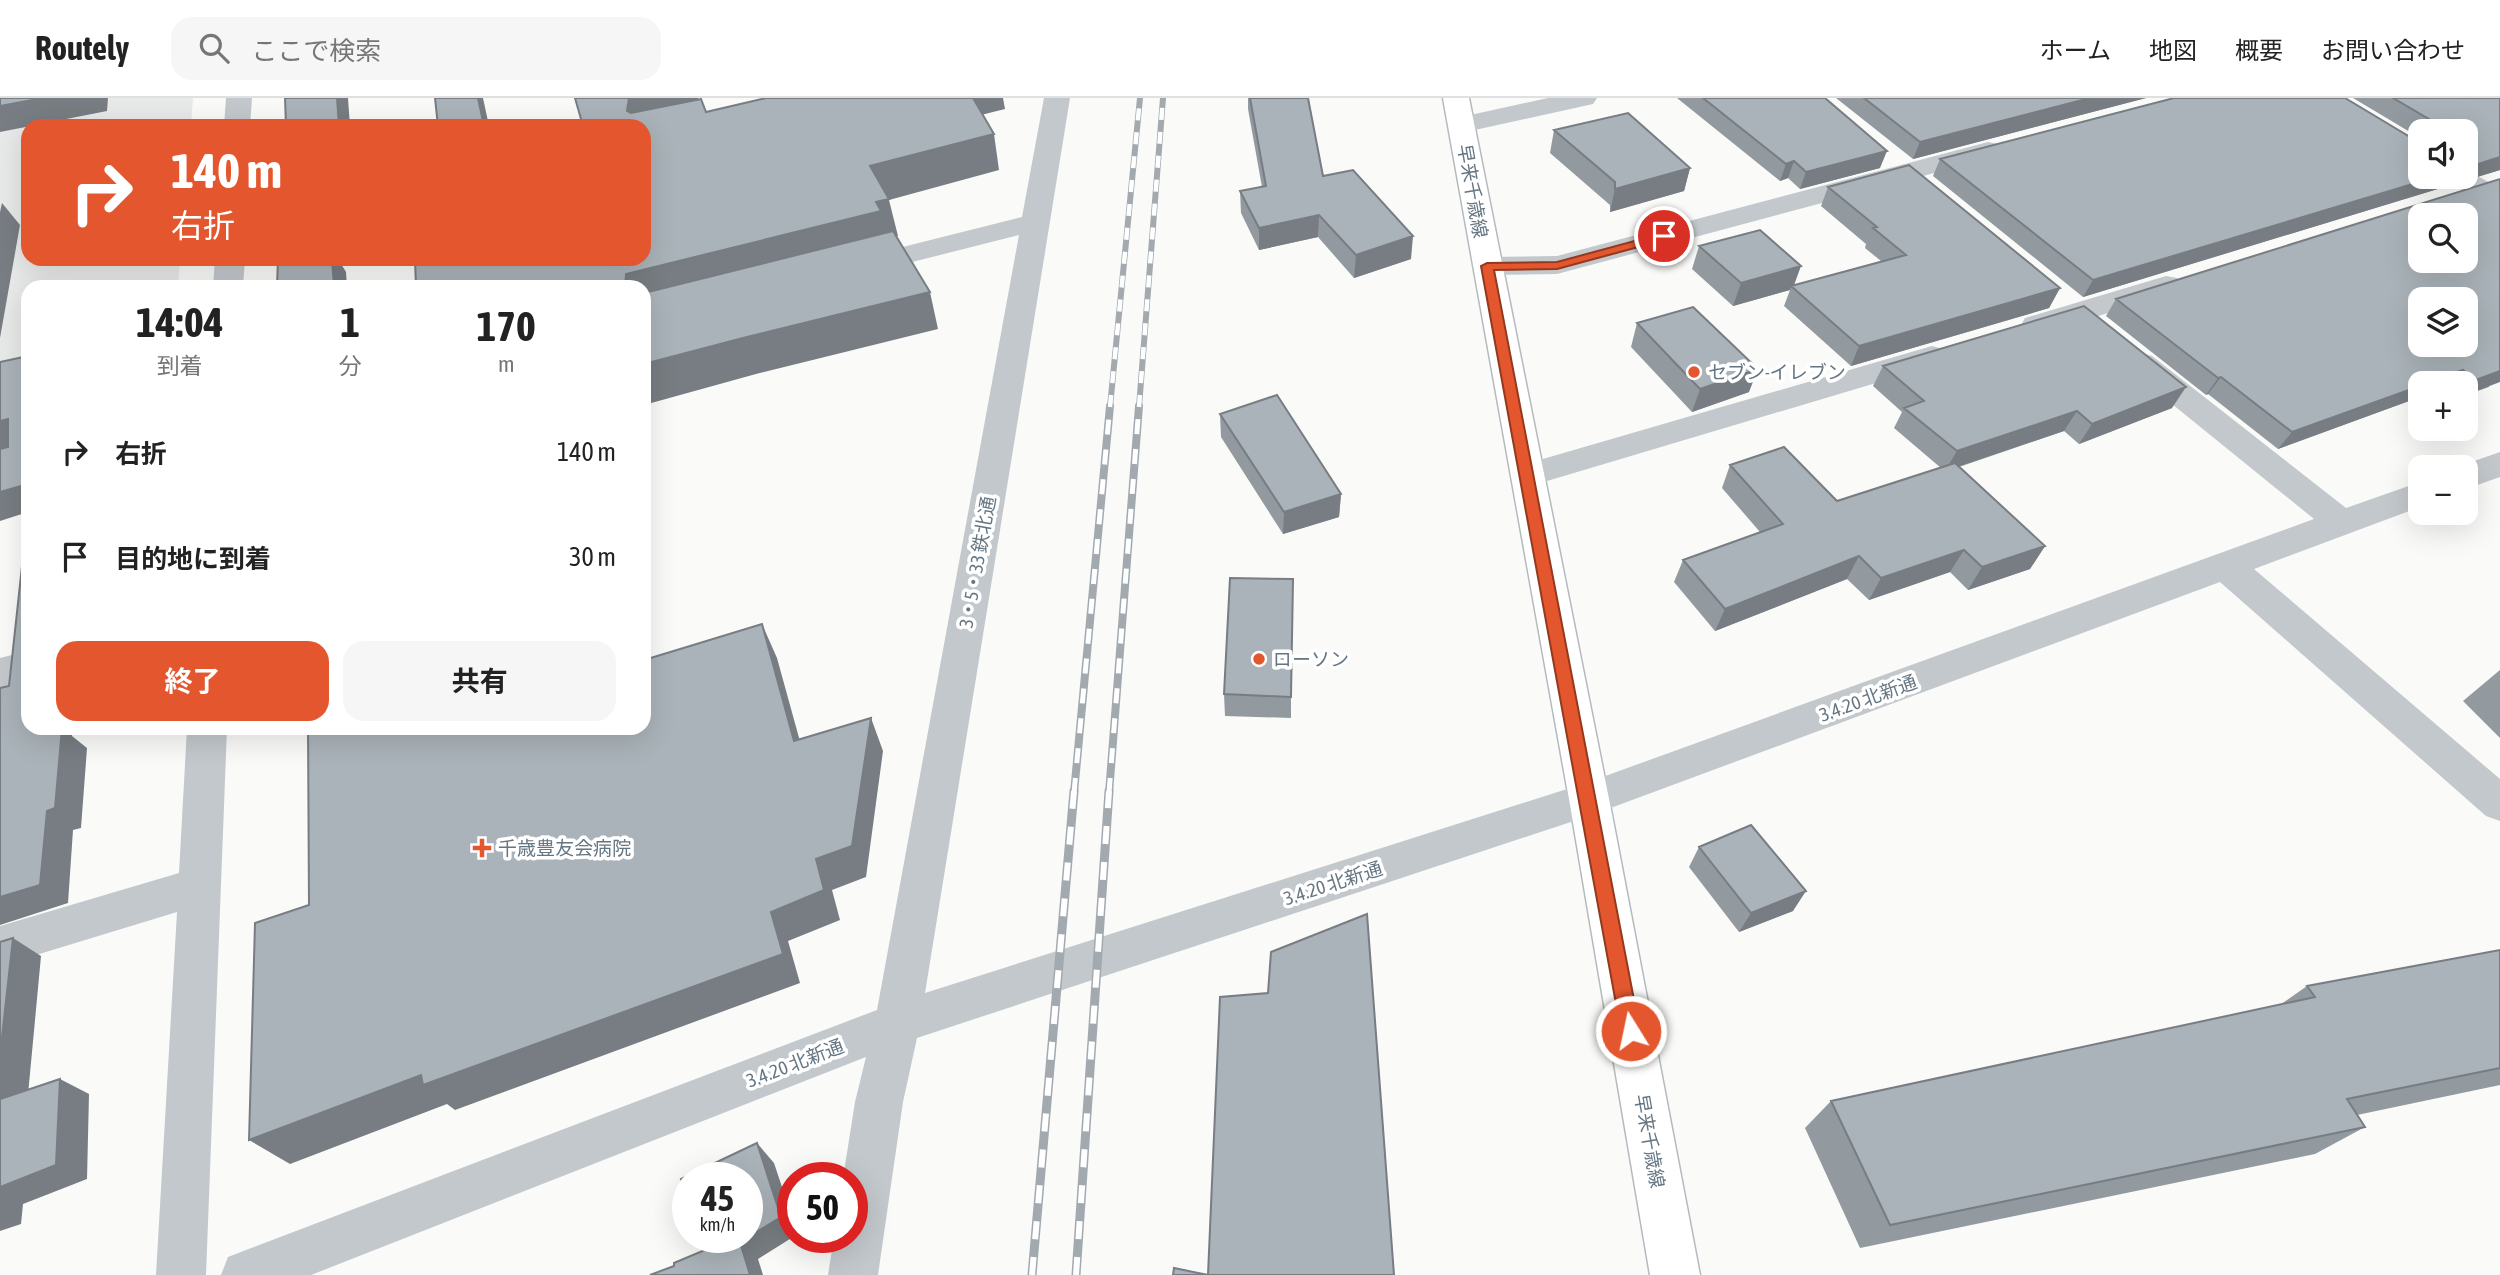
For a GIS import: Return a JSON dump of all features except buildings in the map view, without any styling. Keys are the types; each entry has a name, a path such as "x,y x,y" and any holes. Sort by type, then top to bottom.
{"main road":[{"name":"早来千歳線","path":"1459,112 1589,799 1675,1275"}],"street":[{"path":"238,119 239,98"},
{"name":"3・5・33 鉄北通","path":"853,1275 879,1101 897,1026 1057,98"},
{"path":"1459,112 1584,98"},
{"path":"1487,266 1557,265 2012,144"},
{"path":"1876,147 1938,198"},
{"path":"2437,199 2485,186"},
{"path":"833,274 1035,222"},
{"path":"2010,332 2066,304 2197,275"},
{"path":"2066,304 2342,523"},
{"path":"1527,475 1957,348"},
{"path":"2478,472 2500,464"},
{"name":"3.4.20 北新通","path":"246,1275 816,1054 958,1002 1589,799 2408,498"},
{"path":"2226,566 2500,804"},
{"path":"0,673 21,668"},
{"path":"181,1275 207,735"},
{"path":"0,946 200,886"}],"shaded area":[{"path":"0,98 193,98 192,119 21,119 21,266 180,266 178,280 21,280 21,438 0,443"}],"railway":[{"path":"1110,407 1140,98"},
{"path":"1139,407 1163,98"},
{"path":"1074,793 1110,406"},
{"path":"1109,793 1139,406"},
{"path":"1032,1275 1074,791"},
{"path":"1076,1275 1109,791"}],"place":[{"name":"セブン-イレブン","path":"1694,372"},
{"name":"ローソン","path":"1259,659"},
{"name":"千歳豊友会病院","path":"482,848"}],"route":[{"path":"1631,1031 1487,266 1557,265 1664,236"}]}
